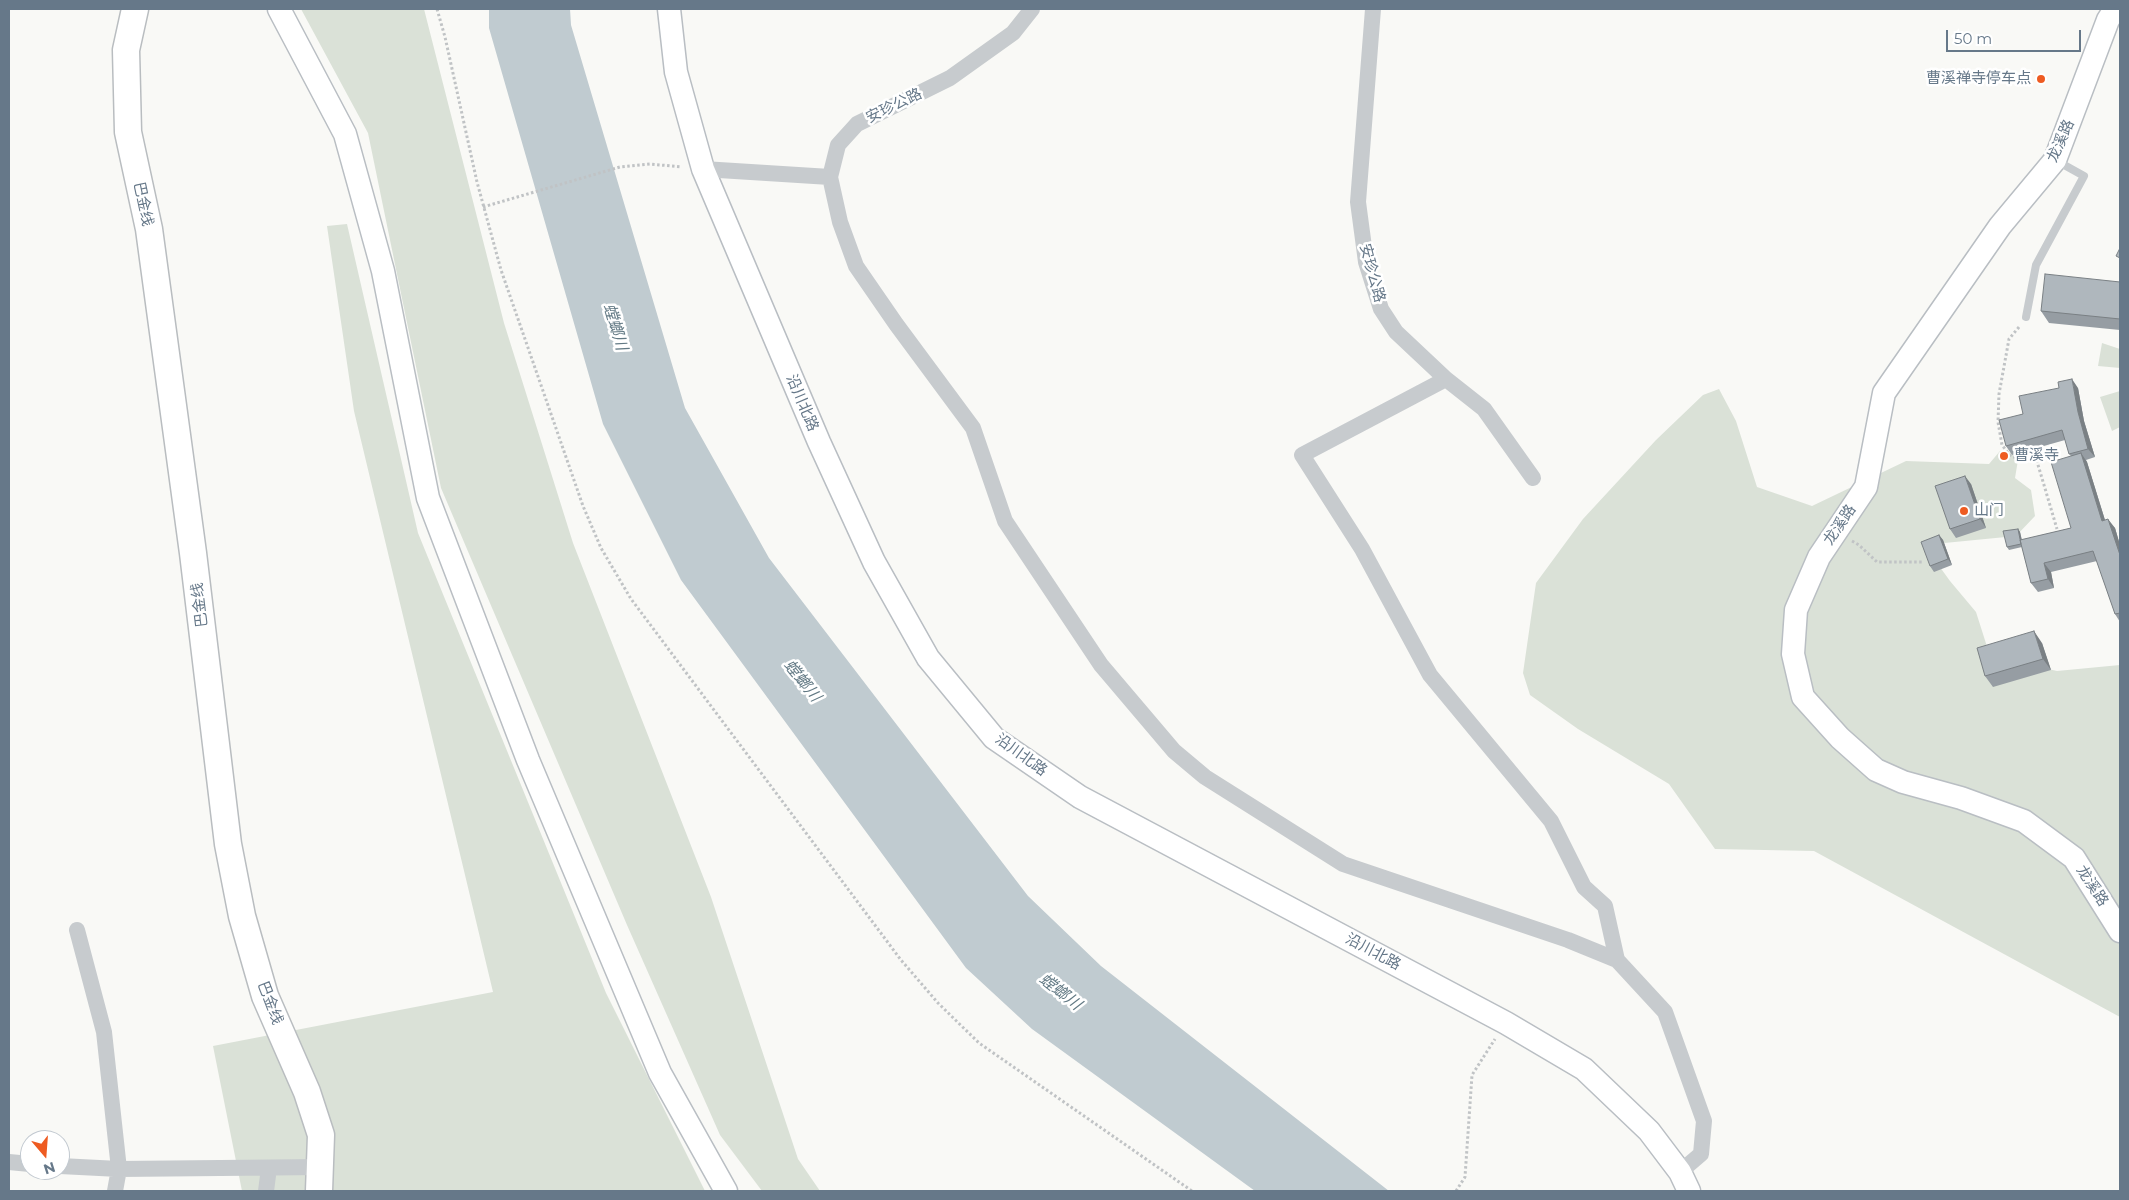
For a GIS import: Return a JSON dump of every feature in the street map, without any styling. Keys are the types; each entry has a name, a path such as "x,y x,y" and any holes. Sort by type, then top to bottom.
{"highway":[{"name":"巴金线","path":"135,9 126,50 128,132 149,229 193,553 228,844 242,916 265,996 307,1092 321,1135 320,1179"}],"main road":[{"path":"280,9 345,134 383,271 428,498 528,760 660,1073 726,1191"},
{"name":"沿川北路","path":"669,9 676,72 703,169 819,442 874,562 928,658 994,738 1080,797 1506,1022 1584,1069 1649,1131 1685,1182"},
{"name":"龙溪路","path":"2115,9 2108,20 2055,160 2000,226 1884,393 1866,487 1819,557 1796,610 1793,654 1803,697 1840,738 1876,770 1903,782 1961,798 2024,821 2074,858 2120,931"}],"street":[{"name":"安珍公路","path":"830,177 838,145 857,124 950,78 1012,33 1032,9"},
{"name":"安珍公路","path":"1373,9 1358,202 1366,262 1381,309 1396,332 1446,379 1484,410 1533,478"},
{"path":"703,169 830,177 840,222 856,266 896,324 973,428 1005,520 1100,665 1174,751 1205,777 1344,864 1568,940 1616,960 1665,1012 1704,1121 1702,1154 1685,1182"},
{"path":"1446,379 1302,455 1362,549 1430,675 1551,821 1584,887 1605,906 1616,960"},
{"path":"77,930 104,1032 119,1170 115,1191"},
{"path":"70,1167 119,1170 269,1168 320,1179"},
{"path":"266,1191 269,1168"}],"lane":[{"path":"2026,317 2036,265 2084,176 2055,160"}],"path":[{"path":"437,9 483,207 501,270 583,506 601,548 631,599 901,960 938,1003 979,1043 1192,1191"},
{"path":"483,207 620,168 650,164 703,169"},
{"path":"2026,317 2009,339 1999,394 1998,422 2002,445 2012,457 2036,458 2057,528"},
{"path":"1835,532 1859,545 1877,562 1923,562"},
{"path":"1456,1191 1465,1177 1472,1076 1506,1022"}],"shaded area":[{"path":"301,9 424,9 504,323 573,543 711,897 798,1159 820,1191 762,1191 720,1135 627,925 441,488 368,133"},
{"path":"347,224 418,533 606,993 705,1191 242,1191 213,1046 493,992 354,411 327,226"},
{"path":"2102,343 2120,349 2120,368 2098,366"},
{"path":"1719,389 1736,421 1757,487 1812,506 1906,461 1989,464 2000,451 2019,454 2015,478 2031,490 2035,516 2016,536 1924,545 1950,581 1976,612 1990,656 2057,671 2120,665 2120,1017 1814,851 1715,849 1669,784 1578,729 1530,695 1523,673 1536,583 1583,519 1656,440 1703,395"},
{"path":"2120,391 2120,427 2112,431 2100,397"}],"water":[{"name":"螳螂川","path":"489,9 570,9 571,25 685,408 769,558 1028,896 1101,966 1389,1191 1255,1191 1032,1029 966,968 681,580 603,424 489,28"}],"building":[{"path":"2120,248 2120,258 2116,256"},
{"path":"2045,274 2120,282 2120,319 2041,311"},
{"path":"2072,379 2078,412 2088,449 2069,454 2062,430 2006,446 1999,420 2023,414 2019,396 2059,388 2058,382"},
{"path":"2081,453 2102,521 2108,519 2120,555 2120,613 2115,614 2093,551 2044,563 2048,579 2031,583 2020,540 2071,528 2051,462"},
{"name":"山门","path":"1965,476 1980,519 1950,529 1935,486"},
{"path":"2018,529 2021,544 2007,547 2003,531"},
{"path":"1939,535 1948,559 1930,566 1921,542"},
{"path":"2034,631 2043,659 1985,676 1977,648"}],"place":[{"name":"曹溪禅寺停车点","path":"2041,79"},
{"name":"曹溪寺","path":"2004,456"},
{"name":"山门","path":"1964,511"}]}
